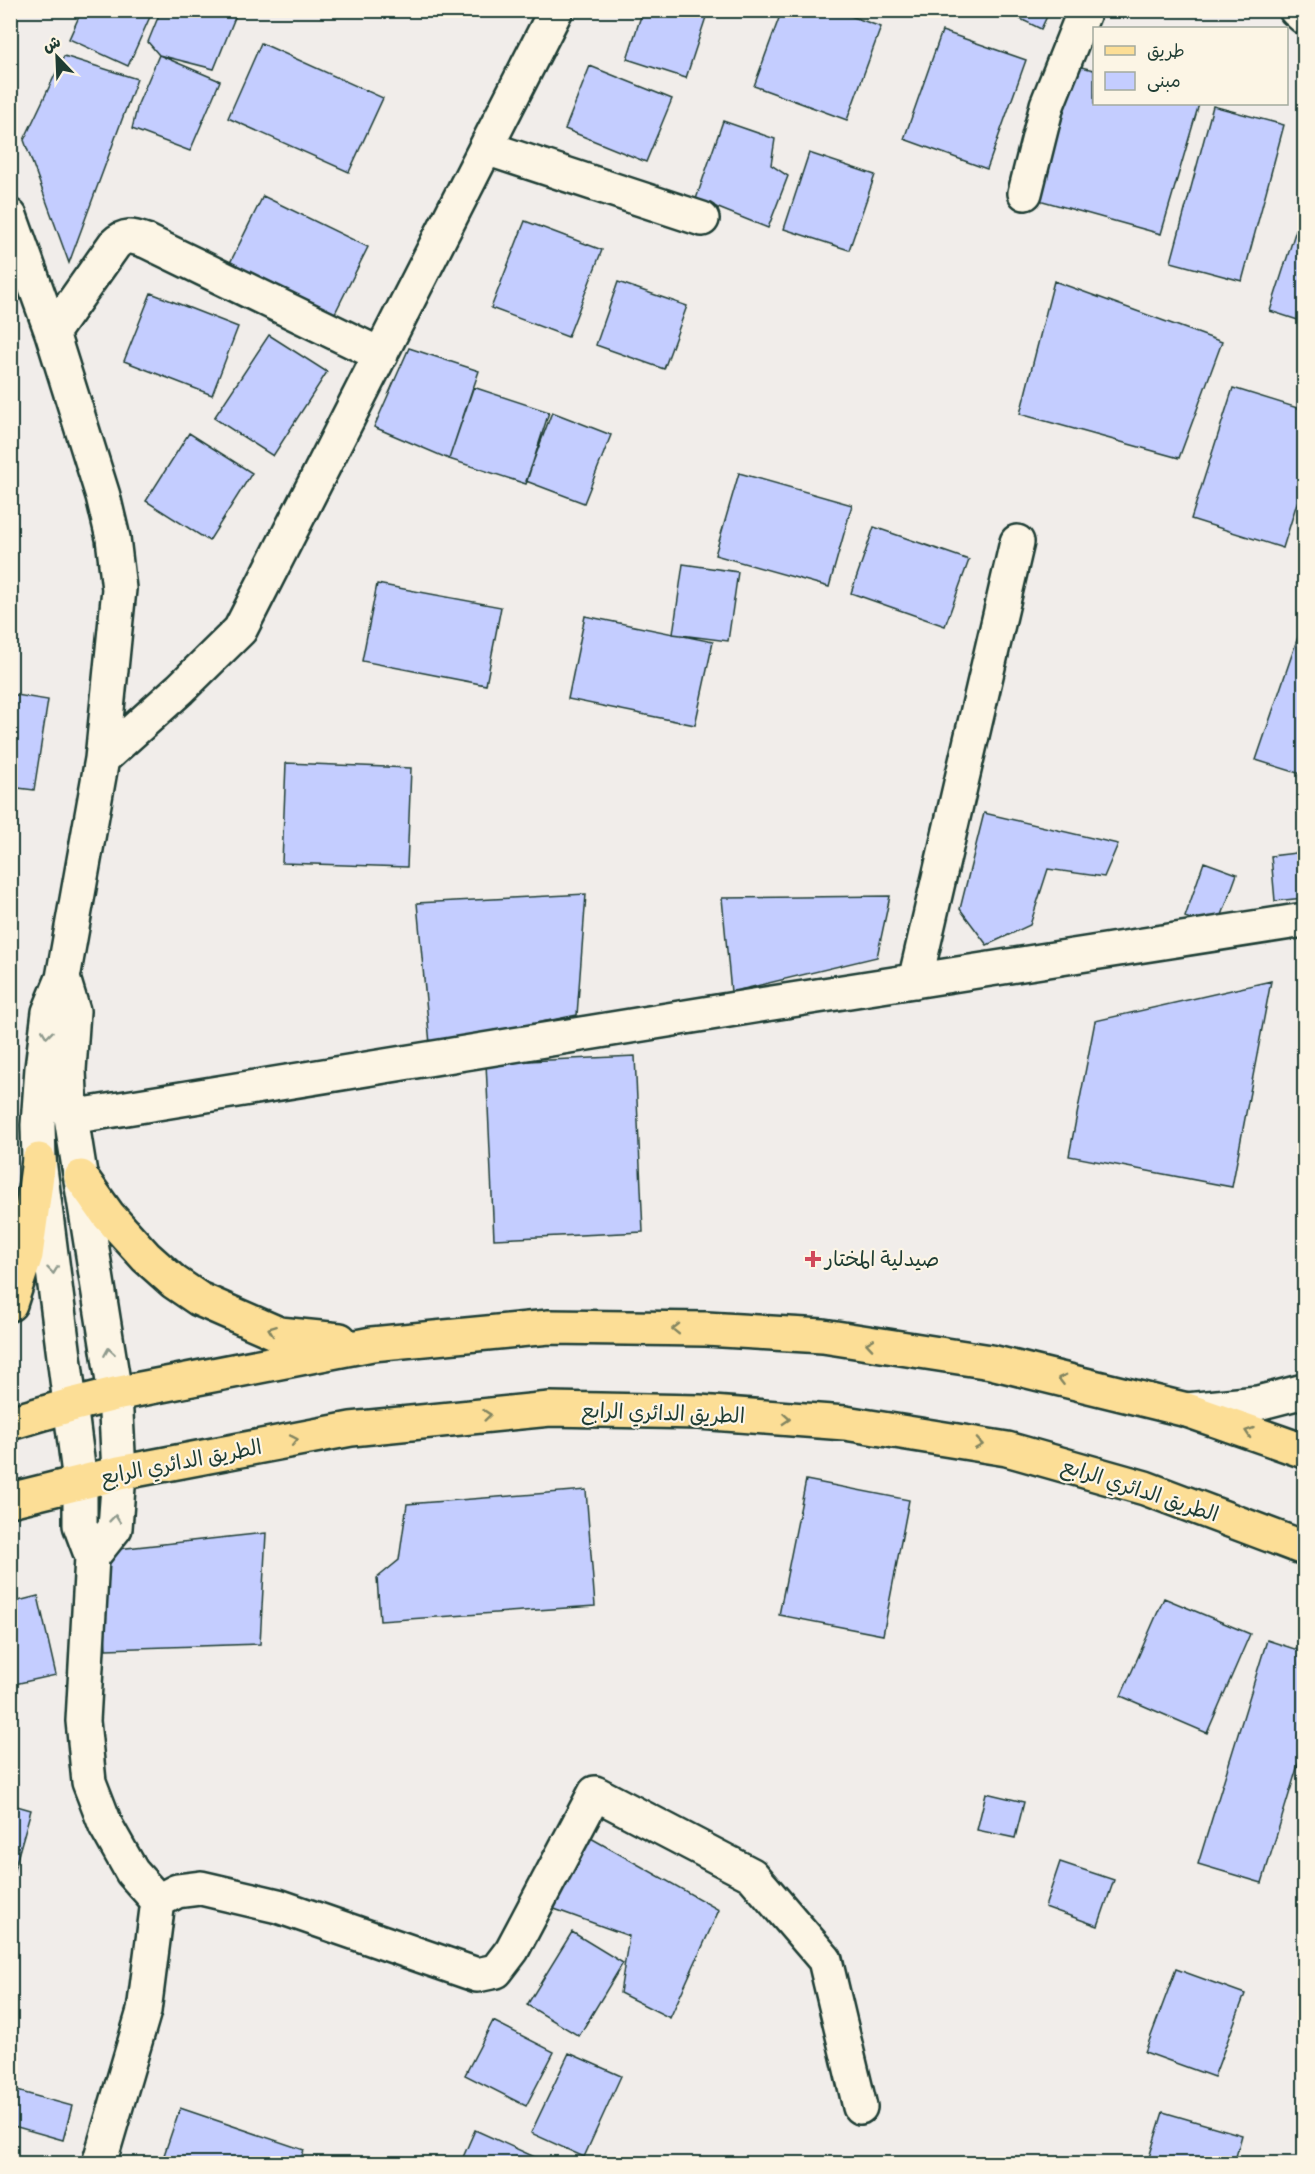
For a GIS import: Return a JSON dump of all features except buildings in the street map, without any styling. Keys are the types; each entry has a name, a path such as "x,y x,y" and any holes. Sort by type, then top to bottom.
{"main road":[{"path":"10,1304 26,1254 39,1160"},
{"path":"81,1177 108,1215 146,1257 199,1299 279,1334 372,1344"},
{"path":"10,1423 115,1394 372,1344 549,1328 706,1329 823,1336 991,1362 1187,1410 1305,1451"},
{"name":"الطريق الدائري الرابع","path":"10,1500 119,1473 351,1429 550,1409 699,1412 845,1424 1007,1449 1145,1488 1305,1548"}],"street":[{"path":"102,759 180,689 240,630 556,10"},
{"path":"1025,193 1047,105 1085,10"},
{"path":"1296,10 1305,17"},
{"path":"486,148 702,219"},
{"path":"10,216 52,333 103,496 113,538 119,589 102,759 63,978 49,1012 38,1125 39,1160 80,1482 80,1525 92,1557 83,1721 89,1782 106,1826 132,1872 158,1902 144,2011 99,2163"},
{"path":"52,333 114,244 121,238 132,236 381,354"},
{"path":"915,981 1017,542"},
{"path":"71,1117 1305,920"},
{"path":"63,978 73,1011 69,1070 75,1153 81,1177 115,1394 119,1473 115,1528 92,1557"},
{"path":"1187,1410 1258,1403 1305,1391"},
{"path":"158,1902 177,1891 201,1888 278,1906 477,1976 496,1971 512,1950 595,1793 752,1875 825,1960 860,2106"}],"place":[{"name":"صيدلية المختار","path":"813,1259"}]}
